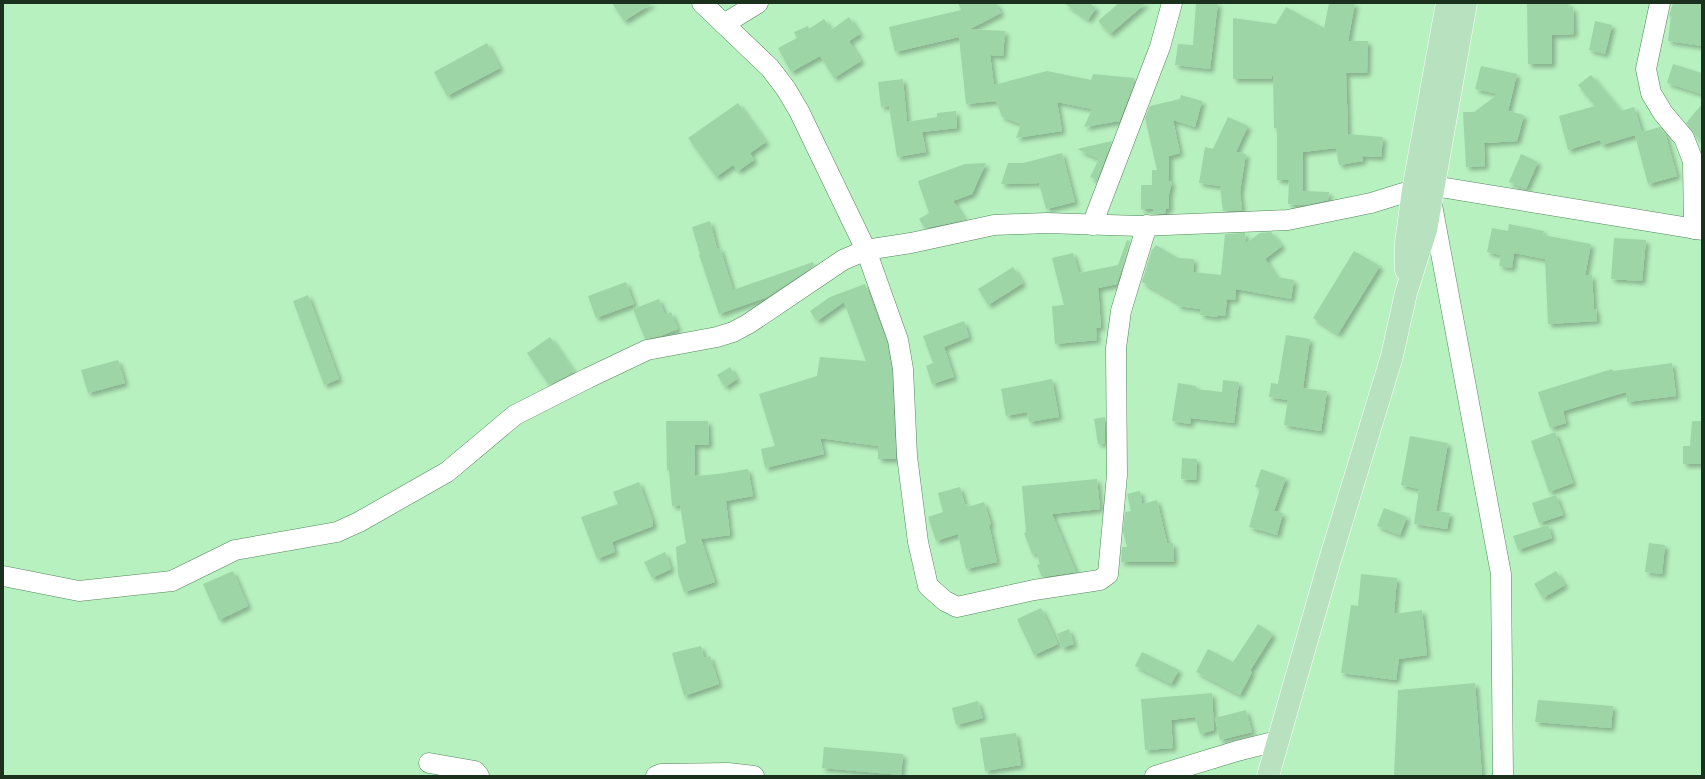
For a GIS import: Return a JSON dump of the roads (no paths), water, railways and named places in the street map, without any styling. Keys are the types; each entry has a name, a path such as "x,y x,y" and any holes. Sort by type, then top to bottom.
{"main road":[{"path":"1268,776 1277,741 1392,356 1406,293 1426,230 1426,191 1447,3"},
{"path":"1426,191 1466,3"}],"street":[{"path":"702,3 770,68 786,89 799,111 866,250 898,340 903,369 907,456 918,542 928,586 945,601 957,607 1034,590 1100,580 1108,574 1116,475 1116,348 1121,311 1148,225"},
{"path":"724,24 758,3"},
{"path":"1092,225 1160,46 1172,3"},
{"path":"3,576 79,591 172,581 236,550 337,532 359,522 447,472 515,415 647,350 717,337 733,332 748,324 843,260 866,250 911,243 994,225 1046,223 1148,225 1288,220 1426,191 1698,229 1693,161 1684,138 1664,113 1651,93 1646,69 1660,3"},
{"path":"1426,191 1501,574 1502,776"},
{"path":"1155,776 1236,751 1277,741"},
{"path":"429,763 475,771 479,776"},
{"path":"656,776 661,774 728,773 754,776"}]}
